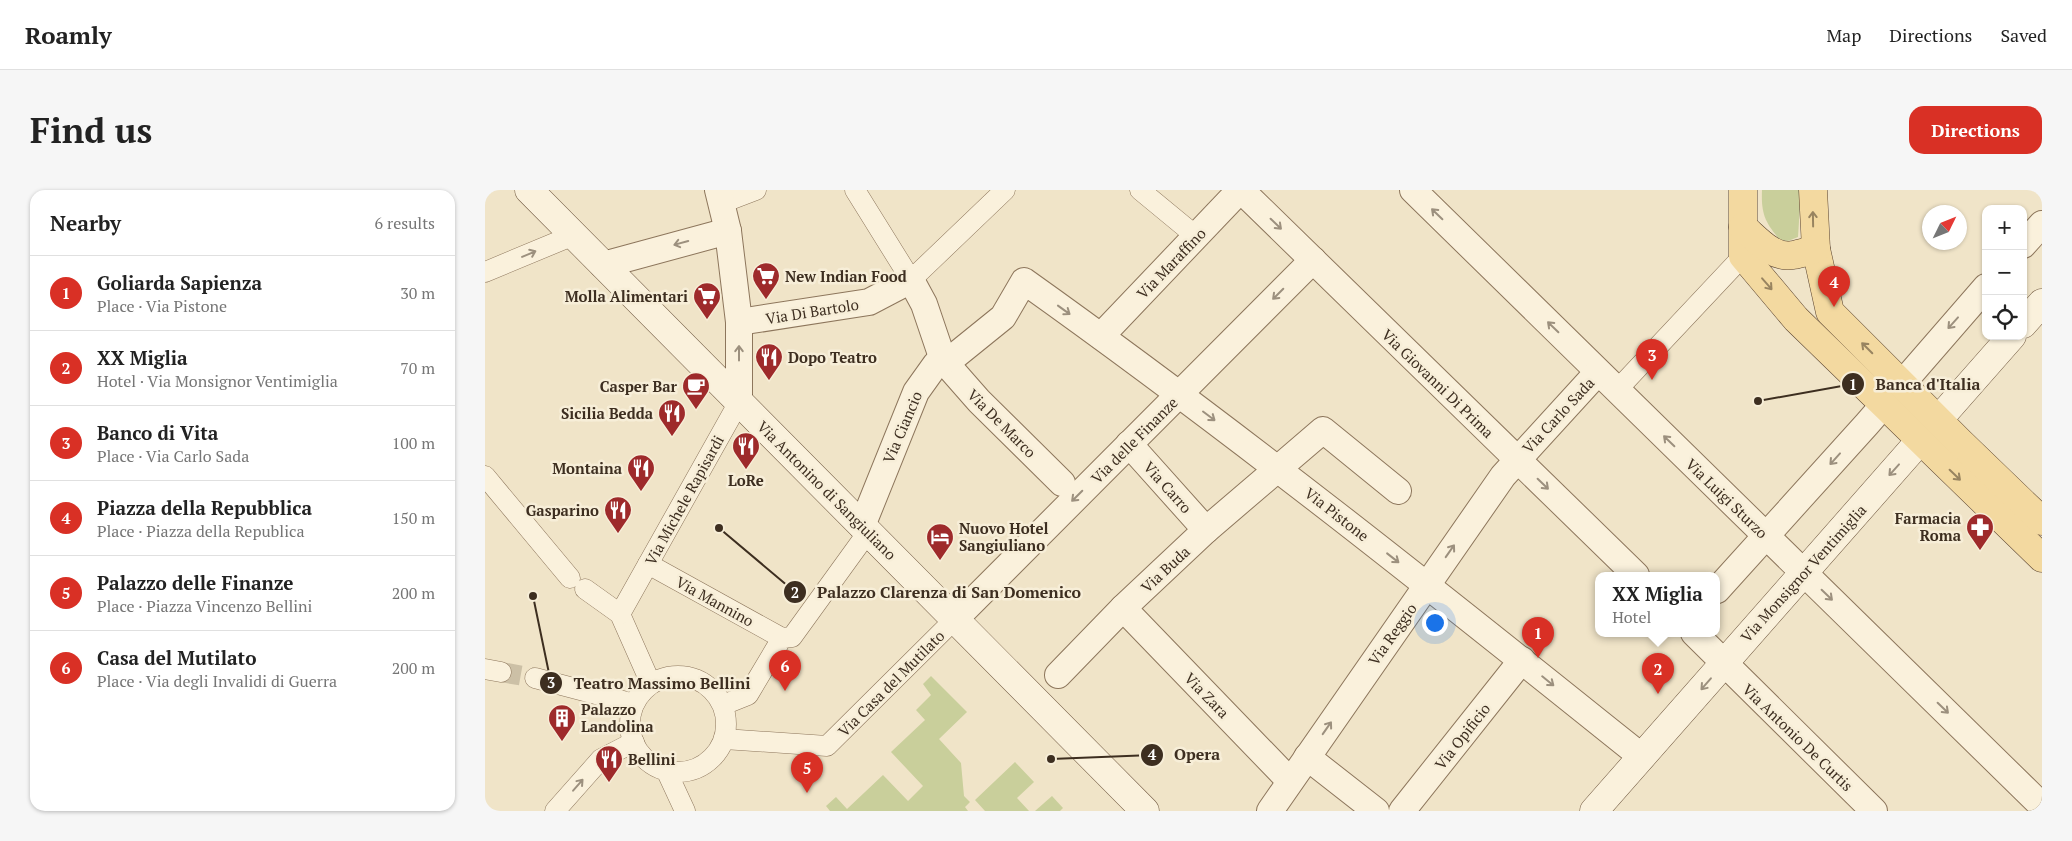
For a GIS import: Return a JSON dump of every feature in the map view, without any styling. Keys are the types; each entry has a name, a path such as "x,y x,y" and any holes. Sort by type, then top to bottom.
{"main road":[{"name":"Via Antonino di Sangiuliano","path":"529,190 1145,811"},
{"path":"1743,190 1743,256 1797,319 2042,558"},
{"path":"1813,190 1815,249 1830,312 2042,521"},
{"path":"1743,227 1767,249 1779,254 1791,256 1815,249"},
{"path":"2027,320 2042,303"},
{"name":"Via Monsignor Ventimiglia","path":"1594,811 2008,340"}],"street":[{"path":"739,402 739,322 727,231 720,197 756,190"},
{"path":"855,190 924,304 943,360"},
{"path":"911,280 1005,190"},
{"path":"1140,190 1197,237"},
{"name":"Via Maraffino","path":"1101,336 1241,190"},
{"name":"Via Giovanni Di Prima","path":"1241,190 1633,572"},
{"name":"Via Luigi Sturzo","path":"1413,190 2042,806"},
{"path":"2027,241 2042,224"},
{"path":"603,265 727,231"},
{"path":"485,272 574,235"},
{"name":"Via Carlo Sada","path":"1617,390 1743,256"},
{"name":"Via delle Finanze","path":"955,619 1313,260"},
{"name":"Via Di Bartolo","path":"739,322 869,302 911,280"},
{"name":"Via Pistone","path":"1024,281 1101,336 1278,469 1642,756"},
{"name":"Via Ciancio","path":"865,529 915,392 936,364 956,355 1003,317 1024,281"},
{"path":"1720,587 1982,292"},
{"name":"Via De Marco","path":"943,360 979,402 1063,483"},
{"name":"Via Carlo Sada","path":"1517,459 1598,372"},
{"name":"Via Michele Rapisardi","path":"625,606 739,402"},
{"name":"Via Buda","path":"1058,675 1123,608 1206,530 1323,430 1398,491"},
{"name":"Via Carro","path":"1129,444 1206,530"},
{"name":"Via Reggio","path":"1270,811 1503,476 1517,459"},
{"path":"485,476 578,584 625,606 651,684"},
{"path":"723,705 748,695 782,638 792,637 865,529"},
{"name":"Via Mannino","path":"648,564 782,638"},
{"name":"Via Zara","path":"1123,608 1290,781"},
{"name":"Via Casa del Mutilato","path":"724,740 827,746 955,619"},
{"path":"1698,637 1723,663"},
{"name":"Via Opificio","path":"1402,811 1522,660"},
{"name":"Via Antonio De Curtis","path":"1723,663 1874,811"},
{"path":"677,675 691,677 704,683 715,693 723,705 726,719 724,740 715,755 705,764 693,770 680,772 666,770 654,765 643,757 634,742 630,725 634,704 641,692 663,678 677,675"},
{"path":"535,678 634,704"},
{"path":"555,811 601,759 634,742"},
{"path":"1307,756 1376,811"},
{"path":"666,770 685,811"}],"green space":[{"path":"1762,190 1801,190 1798,237 1788,241 1780,240 1775,234 1767,223 1763,212"},
{"path":"931,676 967,712 939,739 961,763 964,796 970,802 965,807 968,811 830,811 826,806 836,797 847,809 883,775 908,801 923,786 891,752 925,720 916,710 931,695 923,684"},
{"path":"1015,762 1034,782 1017,798 1029,811 985,811 975,800"},
{"path":"1052,796 1063,808 1060,811 1035,811"}],"tunnel":[{"path":"501,672 535,678"}],"place":[{"name":"New Indian Food","path":"766,300"},
{"name":"Piazza della Repubblica","path":"1834,307"},
{"name":"Molla Alimentari","path":"707,320"},
{"name":"Banco di Vita","path":"1652,380"},
{"name":"Dopo Teatro","path":"769,381"},
{"name":"Banca d'Italia","path":"1758,401"},
{"name":"Casper Bar","path":"696,410"},
{"name":"Sicilia Bedda","path":"672,437"},
{"name":"LoRe","path":"746,470"},
{"name":"Montaina","path":"641,492"},
{"name":"Palazzo Clarenza di San Domenico","path":"719,528"},
{"name":"Gasparino","path":"618,534"},
{"name":"Farmacia Roma","path":"1980,551"},
{"name":"Nuovo Hotel Sangiuliano","path":"940,561"},
{"name":"Teatro Massimo Bellini","path":"533,596"},
{"name":"Goliarda Sapienza","path":"1538,658"},
{"name":"Casa del Mutilato","path":"785,691"},
{"name":"XX Miglia","path":"1658,694"},
{"name":"Palazzo Landolina","path":"562,742"},
{"name":"Opera","path":"1051,759"},
{"name":"Bellini","path":"609,783"},
{"name":"Palazzo delle Finanze","path":"807,793"}]}
